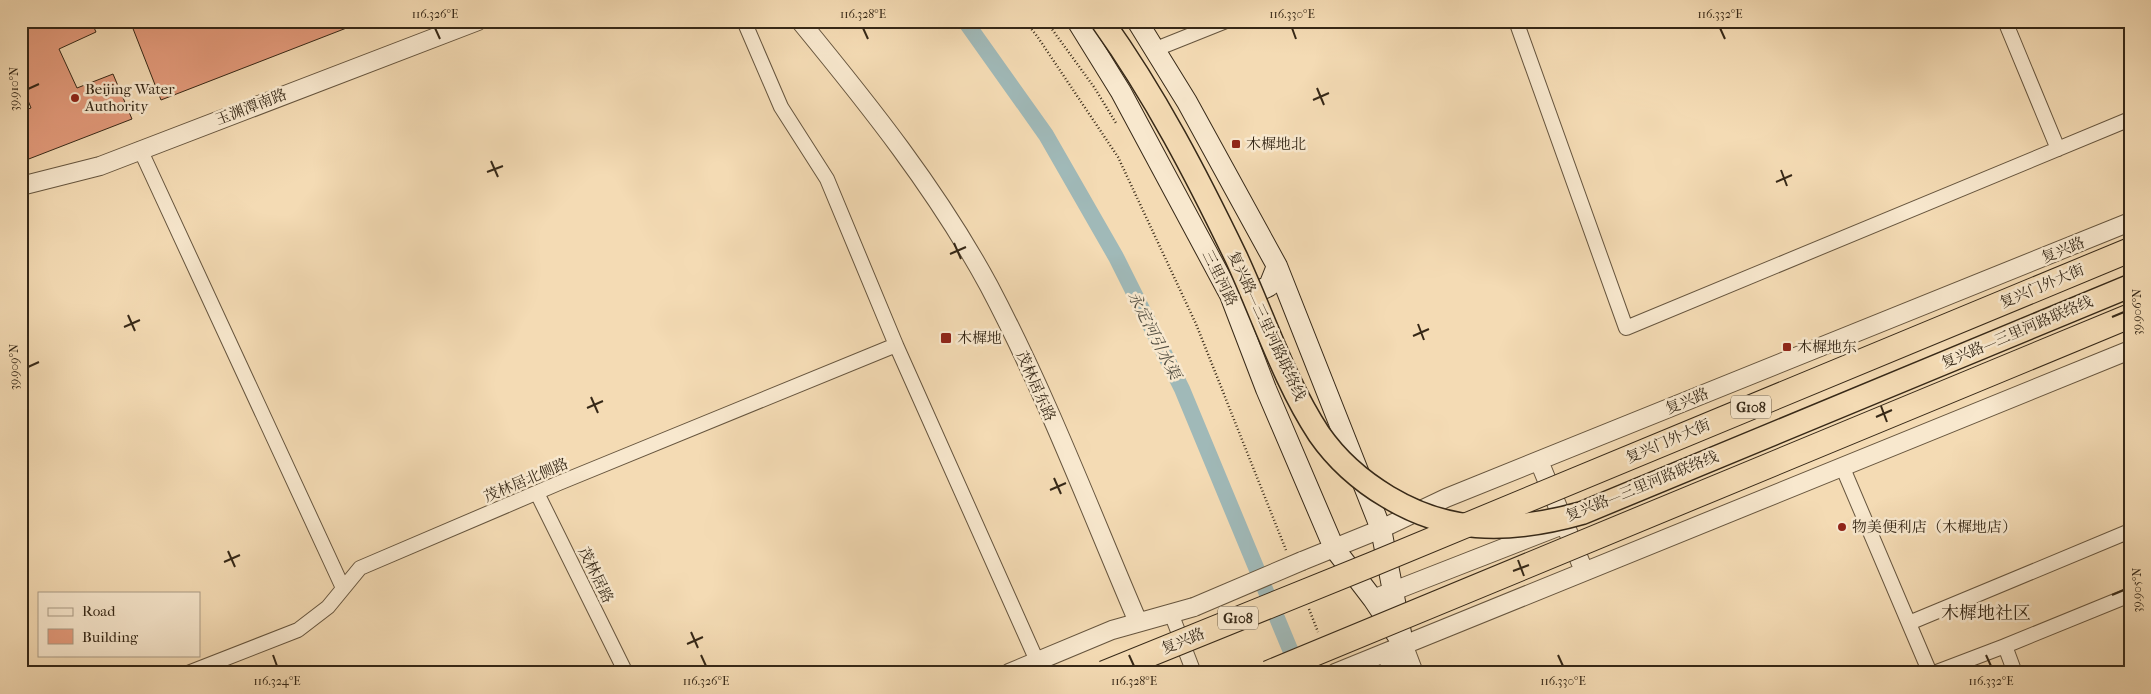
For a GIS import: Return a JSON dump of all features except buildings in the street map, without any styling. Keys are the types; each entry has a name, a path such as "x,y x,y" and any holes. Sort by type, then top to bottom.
{"highway":[{"name":"复兴门外大街","path":"1373,564 2130,250"},
{"path":"1268,673 2130,316"},
{"name":"复兴路","path":"1104,673 1373,564"}],"main road":[{"name":"三里河路","path":"1077,21 1121,92 1230,295 1266,389 1334,548 1374,599 1403,644"},
{"name":"复兴路—三里河路联络线","path":"1102,21 1180,146 1238,263 1295,390 1320,434 1338,456 1370,484 1406,506 1446,520 1474,526 1515,526 1551,522 1582,513 2130,286"},
{"path":"1137,21 1156,49 1277,266 1381,529 1403,644"},
{"path":"1230,295 1248,296 1269,286 1277,266"}],"street":[{"name":"玉渊潭南路","path":"21,186 100,166 140,149 478,21"},
{"path":"744,21 781,107 827,179 896,345 1039,667"},
{"name":"茂林居东路","path":"800,21 874,112 934,194 988,286 1035,382 1138,622"},
{"path":"1156,49 1226,21"},
{"path":"1516,21 1626,328 2130,119"},
{"path":"2005,21 2058,149"},
{"path":"140,149 343,588"},
{"name":"复兴路","path":"1009,673 1039,667 1112,630 1194,607 1295,559 1334,548 1381,529 1446,498 2130,222"},
{"name":"茂林居北侧路","path":"188,673 298,630 328,607 360,568 896,345"},
{"path":"1338,671 2130,350"},
{"path":"1539,461 1584,571"},
{"path":"1842,466 1930,673"},
{"name":"茂林居路","path":"537,493 626,673"},
{"path":"1374,599 1565,524"},
{"path":"1909,623 2128,536"},
{"path":"1934,673 2005,646 2130,594"},
{"path":"1171,613 1194,673"},
{"path":"1403,644 1409,671"},
{"path":"1386,673 1403,644"},
{"path":"2005,646 2015,673"}],"path":[{"path":"1025,21 1038,36 1118,157 1196,324 1295,559"},
{"path":"1306,602 1320,637"}],"waterway":[{"name":"永定河引水渠","path":"965,21 1046,135 1116,257 1182,389 1299,671"}],"place":[{"name":"Beijing Water Authority","path":"75,98"},
{"name":"木樨地北","path":"1236,144"},
{"name":"木樨地","path":"946,338"},
{"name":"木樨地东","path":"1787,347"},
{"name":"物美便利店（木樨地店）","path":"1842,527"}],"district":[{"name":"木樨地社区","path":"1986,613"}]}
